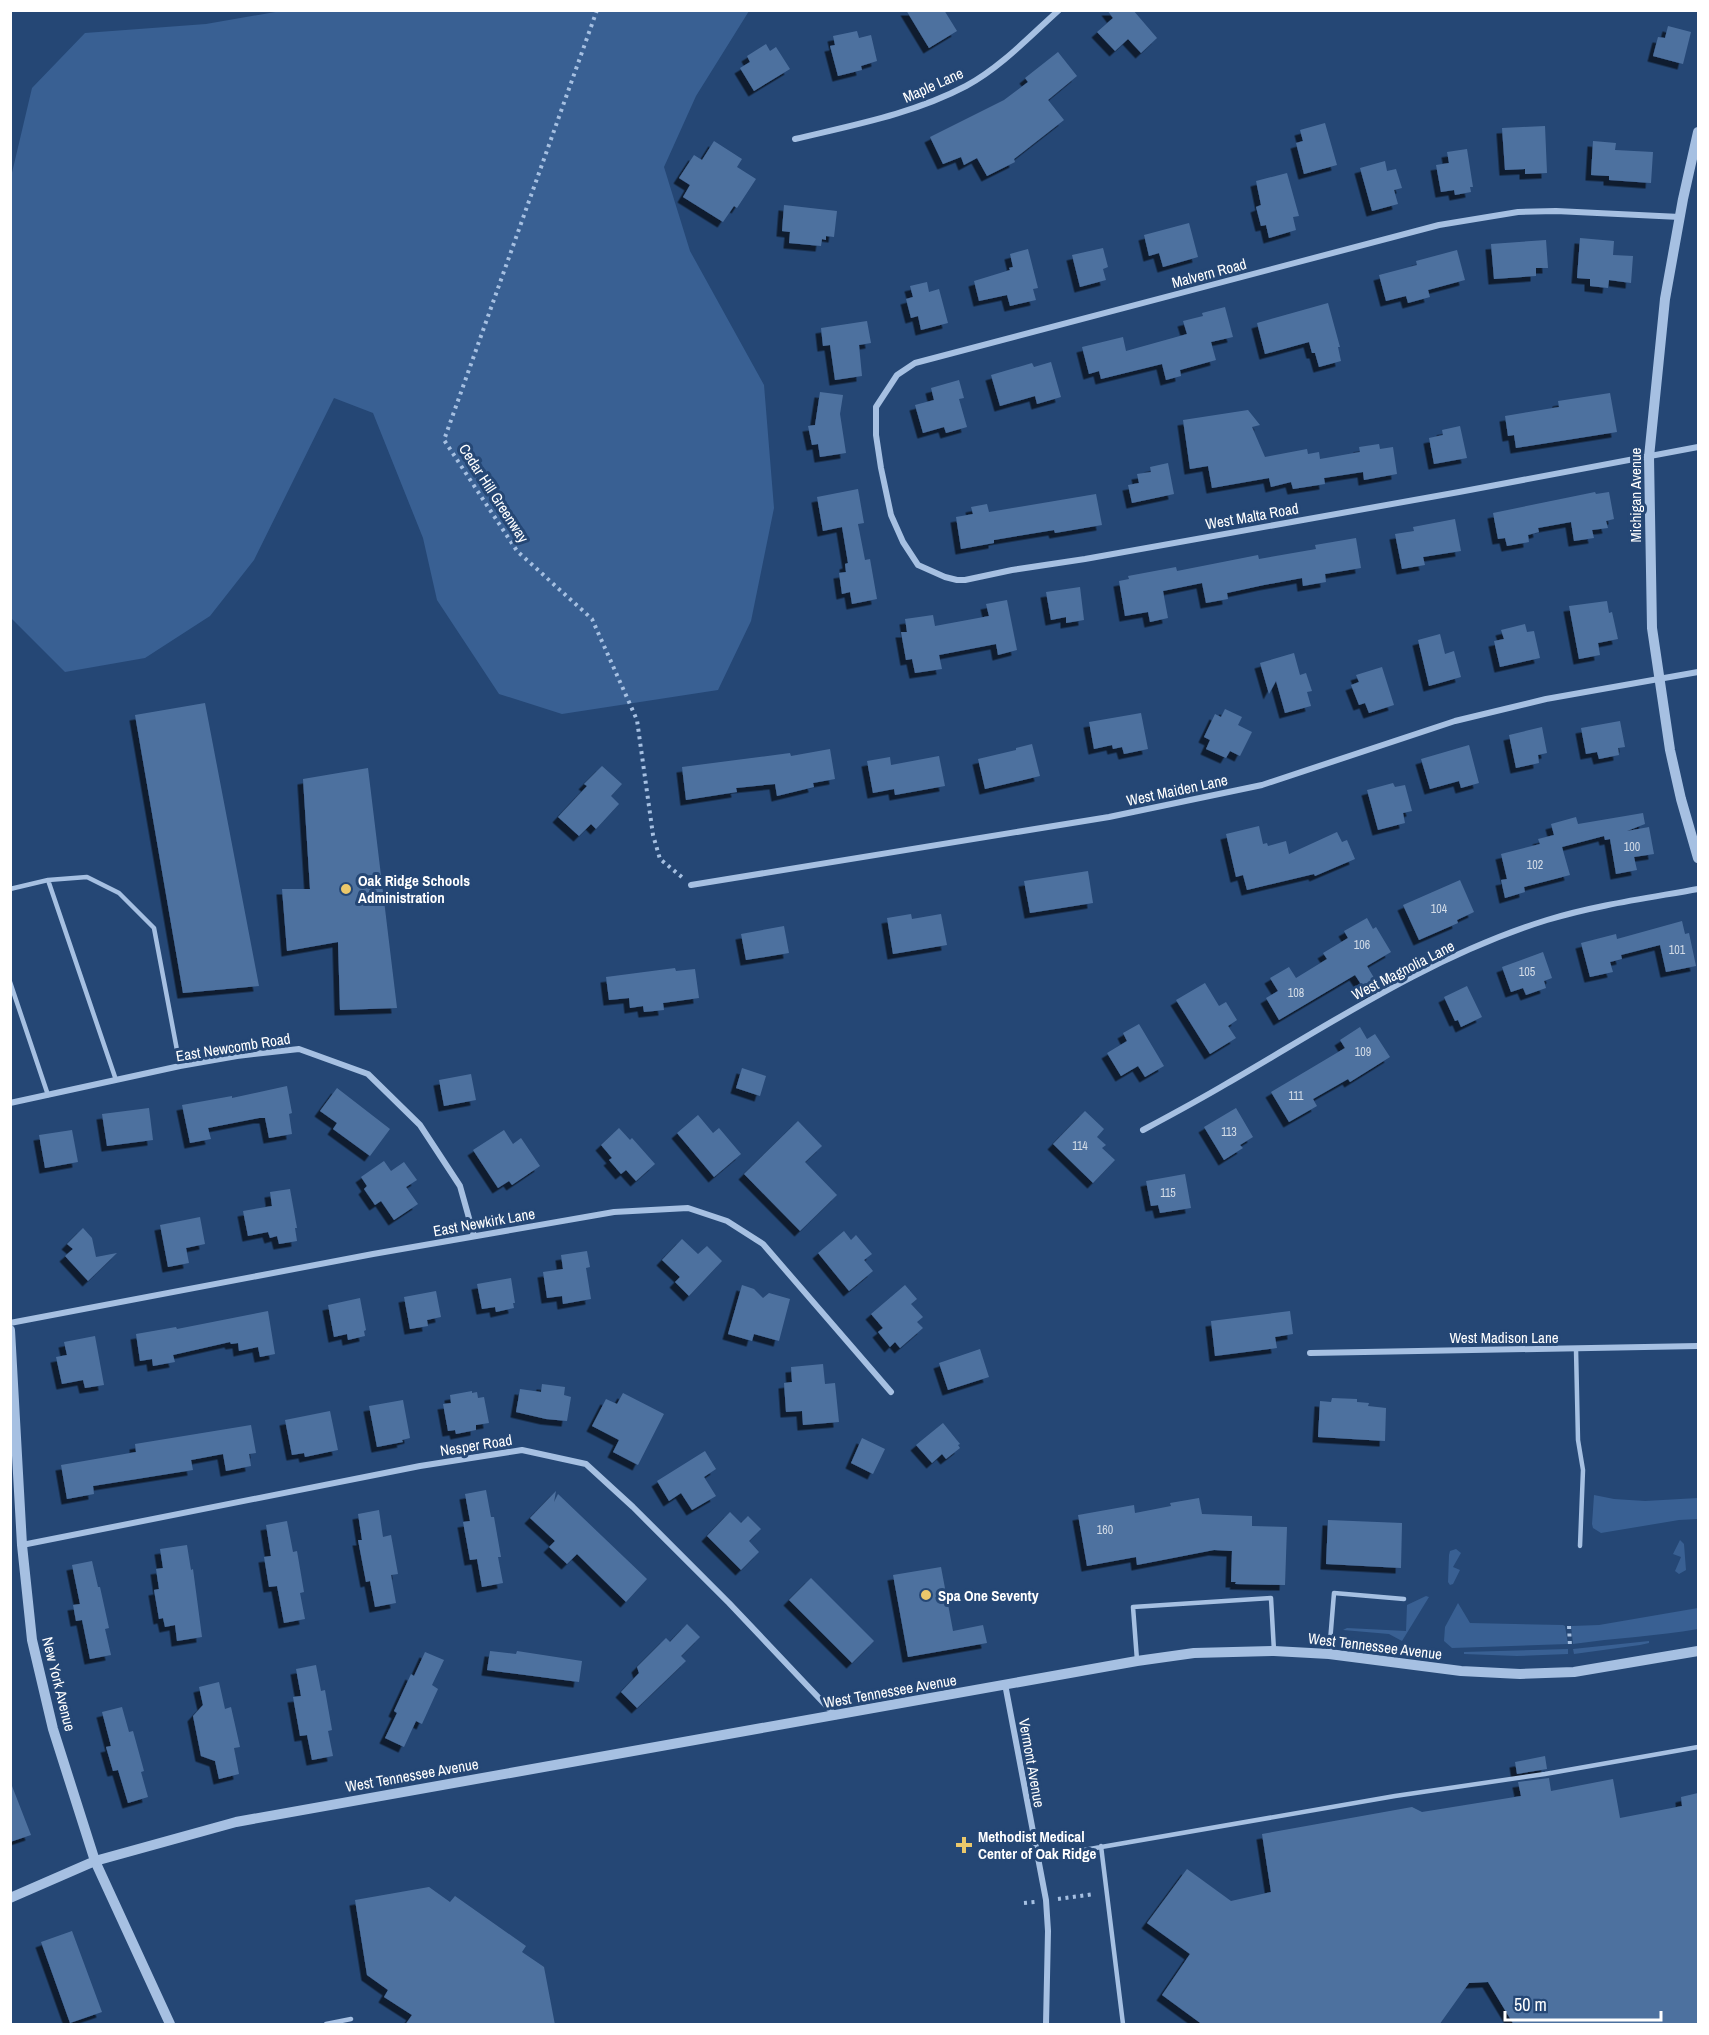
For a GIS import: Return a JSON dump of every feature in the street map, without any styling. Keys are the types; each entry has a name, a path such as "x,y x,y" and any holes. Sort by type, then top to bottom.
{"street":[{"name":"Maple Lane","path":"795,139 916,108 967,85 1003,60 1059,10"},
{"name":"Michigan Avenue","path":"1698,132 1665,299 1648,457 1652,628 1658,678 1670,750 1698,858"},
{"name":"Malvern Road","path":"891,515 876,435 876,407 897,375 915,363 1406,233 1498,213 1556,211 1680,217"},
{"name":"West Malta Road","path":"891,515 903,542 918,565 945,577 965,580 1698,447"},
{"name":"West Maiden Lane","path":"692,885 1109,817 1251,787 1455,722 1546,699 1698,672"},
{"name":"West Magnolia Lane","path":"1143,1131 1227,1084 1326,1024 1400,983 1467,951 1546,921 1698,889"},
{"name":"East Newcomb Road","path":"10,1103 180,1066 237,1056 299,1049 368,1074 420,1125 460,1186 474,1236"},
{"name":"East Newkirk Lane","path":"10,1323 614,1212 688,1208 727,1221 763,1244 891,1392"},
{"name":"New York Avenue","path":"10,1330 22,1545 32,1640 53,1729 95,1861 170,2025"},
{"name":"West Madison Lane","path":"1310,1353 1698,1346"},
{"name":"Nesper Road","path":"22,1545 420,1466 522,1450 586,1464 729,1603 836,1716"},
{"name":"West Tennessee Avenue","path":"10,1898 95,1861 236,1822 1137,1661 1194,1653 1274,1651 1329,1654 1461,1671 1521,1674 1574,1672 1698,1651"},
{"name":"Vermont Avenue","path":"1005,1684 1046,1900 1048,1931 1046,2025"}],"lane":[{"path":"10,889 48,880 87,877 119,893 154,928 180,1066"},
{"path":"48,880 116,1080"},
{"path":"10,982 48,1095"},
{"path":"1576,1349 1578,1440 1583,1470 1580,1545"},
{"path":"1329,1654 1334,1593 1404,1599"},
{"path":"1137,1661 1133,1607 1271,1598 1274,1651"},
{"path":"1038,1858 1395,1796 1545,1774 1698,1747"},
{"path":"1101,1846 1123,2025"},
{"path":"326,2025 351,2019"}],"path":[{"name":"Cedar Hill Greenway","path":"597,10 444,440 517,551 592,619 637,720 653,835 660,859 692,885"},
{"path":"1569,1626 1570,1647"},
{"path":"1024,1904 1107,1893"}],"shaded area":[{"path":"287,10 749,11 696,96 664,167 690,251 764,385 774,508 751,621 718,690 562,714 499,694 437,600 423,538 373,413 334,398 254,560 210,616 145,658 65,672 11,618 11,177 32,88 85,33 206,24"},
{"path":"1594,1495 1645,1501 1698,1498 1698,1519 1601,1533 1593,1528 1592,1524"},
{"path":"1680,1540 1684,1544 1686,1570 1679,1574 1675,1571 1681,1557 1673,1554"},
{"path":"1456,1549 1461,1553 1453,1567 1460,1570 1453,1584 1450,1585 1448,1582 1449,1555 1450,1551"},
{"path":"1426,1596 1429,1597 1402,1641 1389,1634 1343,1630 1347,1628 1406,1631 1407,1605"},
{"path":"1458,1603 1470,1623 1563,1625 1568,1644 1452,1648 1444,1641 1445,1627"},
{"path":"1698,1608 1698,1629 1573,1644 1571,1626 1599,1625"},
{"path":"1649,1641 1649,1643 1640,1645 1574,1654 1573,1649"},
{"path":"1568,1649 1568,1654 1517,1656 1464,1654 1464,1652"}],"building":[{"path":"906,10 944,10 957,31 929,48"},
{"path":"1107,10 1133,10 1157,38 1141,53 1128,39 1115,51 1097,32 1113,18"},
{"path":"1668,26 1691,32 1683,64 1653,56 1658,37 1665,38"},
{"path":"857,31 859,38 871,35 877,61 861,66 862,70 838,76 830,46 835,45 833,36"},
{"path":"766,44 770,51 776,47 790,69 754,91 740,68 750,62 747,56"},
{"path":"1058,52 1077,76 1048,100 1064,120 1014,159 1015,162 987,176 977,158 964,165 961,157 943,164 930,137 1004,100 1028,82 1025,78"},
{"path":"1325,123 1337,165 1304,174 1296,143 1303,141 1300,130"},
{"path":"1545,126 1547,173 1525,174 1525,169 1505,170 1502,128"},
{"path":"714,141 742,159 737,167 756,179 737,208 734,206 723,222 683,197 690,185 679,178 694,155 702,160"},
{"path":"1593,141 1616,143 1615,150 1653,152 1651,183 1609,180 1609,176 1591,175"},
{"path":"1467,149 1473,187 1470,187 1471,192 1455,195 1454,190 1441,192 1436,165 1449,163 1447,152"},
{"path":"1385,161 1387,171 1396,169 1402,188 1394,190 1398,204 1372,211 1360,168"},
{"path":"1287,173 1299,216 1293,217 1296,230 1269,238 1266,225 1261,226 1256,207 1261,205 1256,181"},
{"path":"784,205 837,211 834,237 826,236 826,240 822,239 821,246 789,243 790,232 782,231"},
{"path":"1189,223 1198,257 1163,267 1159,253 1149,256 1144,235"},
{"path":"1580,238 1614,241 1613,255 1633,256 1631,283 1609,280 1608,288 1590,286 1590,279 1577,278"},
{"path":"1546,240 1548,268 1536,268 1536,276 1494,279 1491,244"},
{"path":"1103,248 1108,267 1103,269 1106,280 1080,287 1072,255"},
{"path":"1028,249 1038,288 1033,289 1036,300 1010,306 1007,295 979,301 974,281 1010,270 1009,268 1013,267 1010,254"},
{"path":"1457,250 1465,280 1428,290 1430,297 1408,303 1406,296 1386,301 1379,275 1417,265 1416,261"},
{"path":"927,282 929,292 939,289 948,323 921,330 918,316 911,318 906,299 913,297 910,286"},
{"path":"1328,303 1340,347 1338,347 1341,361 1319,367 1309,342 1265,354 1257,323"},
{"path":"1225,307 1233,337 1211,342 1216,360 1180,370 1181,376 1166,380 1162,364 1101,379 1099,371 1089,374 1082,347 1123,337 1126,351 1187,334 1183,321"},
{"path":"867,321 871,343 859,345 862,376 835,380 830,345 823,346 821,328"},
{"path":"1051,362 1061,397 1037,404 1035,396 1000,406 991,375 1032,363 1034,367"},
{"path":"959,380 964,398 959,399 967,427 946,433 944,427 923,433 915,405 934,400 931,388"},
{"path":"820,392 843,395 840,414 846,453 820,457 818,444 812,445 808,426 815,425"},
{"path":"1610,393 1617,432 1516,448 1514,435 1508,436 1505,416 1559,407 1558,401"},
{"path":"1248,410 1260,425 1252,427 1265,457 1307,449 1308,454 1319,452 1320,459 1360,452 1359,447 1379,444 1380,449 1393,447 1397,474 1364,480 1363,472 1324,478 1325,484 1293,489 1291,482 1271,487 1269,478 1212,488 1208,466 1190,469 1183,420"},
{"path":"1460,426 1467,458 1434,464 1429,438 1443,435 1442,430"},
{"path":"1168,463 1174,494 1132,503 1128,485 1139,483 1137,474 1151,472 1150,467"},
{"path":"858,489 864,523 858,524 865,560 870,559 877,599 852,604 850,592 842,594 839,573 846,572 845,564 848,563 842,527 823,531 817,497"},
{"path":"1595,492 1596,494 1609,492 1614,519 1606,521 1608,528 1592,530 1594,538 1574,541 1571,522 1538,528 1539,532 1528,535 1529,542 1507,546 1505,538 1498,539 1493,513"},
{"path":"1096,494 1102,525 994,540 994,543 961,549 956,517 973,514 971,507 987,504 989,512"},
{"path":"1455,519 1461,551 1423,557 1425,565 1402,569 1395,534 1414,531 1413,527"},
{"path":"1356,538 1361,568 1325,574 1326,582 1303,586 1302,578 1227,593 1228,599 1206,603 1202,583 1163,591 1168,618 1150,622 1148,612 1125,616 1119,581 1129,579 1128,576 1176,567 1177,571 1258,555 1259,559 1316,549 1315,545"},
{"path":"1080,587 1084,620 1066,623 1066,617 1051,620 1046,592"},
{"path":"1007,600 1017,650 998,655 996,644 939,655 942,669 915,673 912,659 906,660 901,632 907,632 905,619 933,615 935,626 989,616 986,604"},
{"path":"1607,601 1618,639 1598,643 1600,655 1579,659 1569,606"},
{"path":"1525,624 1527,632 1534,631 1540,658 1500,667 1494,641 1504,639 1501,630"},
{"path":"1440,634 1445,654 1454,651 1461,677 1429,686 1418,640"},
{"path":"1294,653 1300,675 1306,673 1312,691 1307,692 1311,706 1285,713 1276,681 1269,694 1260,663"},
{"path":"1382,667 1394,705 1369,713 1365,703 1359,705 1351,685 1359,682 1356,675"},
{"path":"205,703 259,986 183,993 135,715"},
{"path":"1225,709 1242,717 1238,725 1252,732 1240,756 1230,751 1226,758 1206,749 1210,740 1204,737 1215,714 1221,717"},
{"path":"1141,713 1148,749 1124,754 1122,747 1113,749 1112,745 1094,749 1089,722"},
{"path":"1620,721 1625,747 1618,748 1619,755 1599,759 1597,752 1586,754 1581,728"},
{"path":"1542,727 1547,753 1538,755 1539,763 1516,768 1509,735"},
{"path":"1032,744 1040,776 985,789 978,759"},
{"path":"1469,745 1479,783 1461,788 1459,781 1430,789 1421,759"},
{"path":"830,749 835,779 813,783 814,787 777,796 775,784 736,788 737,792 686,800 682,767 790,753 791,756"},
{"path":"939,756 945,786 895,795 894,789 873,793 867,761 890,757 891,765"},
{"path":"602,766 622,784 611,796 619,804 596,829 591,824 579,836 558,817 587,786 584,784"},
{"name":"Oak Ridge Schools Administration","path":"368,768 397,1008 340,1010 338,942 287,951 282,889 310,889 303,779"},
{"path":"1393,783 1395,787 1405,785 1412,811 1403,813 1405,823 1378,830 1367,790"},
{"path":"1643,813 1645,824 1627,831 1649,827 1654,854 1634,857 1637,870 1616,874 1610,839 1605,840 1604,836 1562,847 1570,875 1524,887 1525,892 1505,898 1501,880 1507,879 1501,854 1540,844 1538,839 1554,835 1551,824 1576,817 1578,824"},
{"path":"1259,826 1263,844 1267,843 1268,846 1286,841 1289,854 1337,832 1342,842 1347,840 1355,859 1315,876 1314,874 1247,890 1243,875 1236,877 1226,834"},
{"path":"1088,871 1093,903 1030,913 1024,881"},
{"path":"1460,880 1474,912 1457,920 1458,923 1419,940 1403,905"},
{"path":"911,914 912,919 941,914 947,945 893,954 887,918"},
{"path":"1367,918 1373,929 1376,927 1391,952 1367,966 1380,988 1368,995 1355,975 1279,1020 1266,998 1278,991 1270,978 1289,967 1296,978 1327,959 1323,953 1348,938 1344,931"},
{"path":"1682,921 1685,934 1689,933 1696,966 1666,972 1660,945 1621,955 1622,959 1610,962 1613,972 1590,977 1581,943 1616,934 1617,939"},
{"path":"784,926 789,953 746,960 741,934"},
{"path":"1543,952 1552,978 1544,981 1546,988 1526,995 1523,988 1511,992 1502,967"},
{"path":"675,968 676,971 695,969 699,998 663,1003 664,1010 644,1012 643,1006 630,1008 629,998 609,1000 606,977"},
{"path":"1205,983 1219,1006 1226,1002 1237,1020 1228,1026 1236,1038 1210,1054 1176,1000"},
{"path":"1467,986 1482,1017 1461,1027 1458,1020 1455,1021 1444,997"},
{"path":"1139,1024 1164,1066 1145,1077 1138,1066 1121,1076 1107,1053 1127,1041 1123,1033"},
{"path":"1360,1027 1367,1039 1375,1034 1390,1057 1350,1082 1348,1079 1313,1099 1317,1106 1289,1122 1271,1092 1345,1048 1340,1040"},
{"path":"742,1068 766,1076 760,1096 736,1088"},
{"path":"471,1074 476,1100 444,1106 439,1080"},
{"path":"287,1086 292,1113 289,1114 292,1134 269,1138 265,1118 259,1118 208,1128 211,1139 190,1143 182,1105 232,1096 232,1098"},
{"path":"337,1088 390,1129 370,1156 333,1129 337,1123 320,1111"},
{"path":"149,1108 153,1140 107,1146 102,1114"},
{"path":"1236,1108 1253,1137 1240,1145 1243,1148 1224,1160 1204,1127"},
{"path":"1085,1111 1104,1129 1097,1137 1106,1145 1102,1148 1115,1160 1093,1183 1053,1144"},
{"path":"698,1115 713,1133 719,1128 741,1154 714,1177 677,1133"},
{"path":"798,1121 822,1146 805,1162 837,1195 800,1231 744,1174"},
{"path":"619,1128 630,1140 632,1138 655,1164 636,1181 626,1170 621,1174 609,1160 612,1158 601,1145"},
{"path":"72,1130 78,1162 45,1168 39,1135"},
{"path":"504,1130 513,1144 521,1138 540,1166 512,1185 509,1181 498,1188 473,1150"},
{"path":"384,1161 391,1171 404,1162 417,1180 406,1187 418,1204 394,1220 381,1201 375,1205 364,1189 367,1186 361,1177"},
{"path":"1185,1174 1191,1208 1160,1213 1158,1205 1151,1206 1146,1181"},
{"path":"290,1189 297,1241 279,1244 277,1236 270,1238 268,1232 248,1236 243,1211 272,1206 270,1192"},
{"path":"200,1217 205,1244 186,1248 189,1263 168,1267 160,1225"},
{"path":"83,1228 92,1238 96,1257 117,1253 88,1281 65,1256 73,1249 67,1244"},
{"path":"844,1231 851,1240 856,1235 872,1254 864,1260 873,1271 849,1291 818,1253"},
{"path":"682,1239 698,1254 707,1246 722,1261 689,1296 675,1282 680,1277 662,1260"},
{"path":"587,1251 590,1267 586,1268 591,1299 563,1304 562,1296 547,1298 543,1272 563,1269 561,1255"},
{"path":"511,1278 514,1308 496,1312 495,1307 482,1309 477,1284"},
{"path":"742,1285 754,1289 763,1298 769,1293 790,1299 779,1341 754,1334 752,1341 728,1334"},
{"path":"905,1285 917,1299 911,1304 923,1317 917,1322 923,1328 900,1348 895,1342 890,1347 878,1332 883,1328 871,1314"},
{"path":"436,1291 441,1317 427,1320 428,1326 410,1329 404,1297"},
{"path":"360,1298 365,1336 348,1340 347,1334 334,1337 328,1305"},
{"path":"268,1311 275,1354 260,1357 258,1347 239,1351 238,1343 231,1344 230,1342 173,1355 175,1362 153,1366 152,1359 140,1361 136,1334 176,1327 177,1329"},
{"path":"1290,1311 1293,1334 1275,1337 1277,1348 1215,1356 1211,1321"},
{"path":"95,1336 104,1385 85,1388 83,1380 62,1384 56,1357 67,1355 64,1342"},
{"path":"980,1349 989,1377 948,1390 939,1363"},
{"path":"823,1364 825,1384 835,1383 839,1422 803,1425 802,1411 786,1412 784,1383 792,1382 791,1367"},
{"path":"542,1384 565,1387 564,1395 571,1397 567,1421 516,1412 520,1389 541,1392"},
{"path":"472,1391 472,1393 477,1392 478,1398 484,1397 489,1423 476,1425 476,1430 456,1434 455,1430 448,1431 443,1404 451,1403 450,1395"},
{"path":"623,1393 664,1414 638,1465 613,1452 619,1440 592,1426 606,1399 617,1404"},
{"path":"1332,1398 1357,1399 1357,1402 1369,1403 1368,1406 1386,1408 1385,1441 1318,1437 1320,1401 1331,1402"},
{"path":"403,1400 410,1438 402,1440 403,1442 377,1447 369,1406"},
{"path":"330,1411 338,1450 305,1457 304,1453 292,1455 285,1420"},
{"path":"943,1423 960,1444 958,1445 960,1448 946,1459 942,1454 932,1463 916,1445"},
{"path":"251,1425 256,1453 249,1454 251,1466 226,1471 223,1454 191,1460 193,1470 93,1486 94,1494 67,1499 61,1465 136,1452 135,1444"},
{"path":"862,1438 885,1449 873,1474 851,1463"},
{"path":"705,1451 716,1469 704,1477 716,1496 692,1510 681,1493 669,1501 657,1481"},
{"path":"486,1490 491,1517 494,1517 503,1583 482,1587 477,1559 470,1560 463,1522 470,1521 465,1494"},
{"path":"556,1491 554,1502 558,1494 647,1579 626,1602 577,1554 567,1564 549,1547 555,1541 530,1518"},
{"path":"1199,1498 1202,1514 1252,1516 1252,1526 1287,1527 1285,1585 1231,1582 1232,1551 1214,1550 1137,1565 1136,1557 1087,1566 1078,1515 1134,1505 1135,1513"},
{"path":"379,1510 383,1537 391,1535 398,1574 391,1575 396,1603 375,1607 370,1581 366,1582 358,1540 362,1540 358,1514"},
{"path":"730,1512 741,1523 748,1516 761,1529 749,1541 759,1552 741,1570 707,1536"},
{"path":"1328,1520 1402,1523 1401,1568 1326,1564"},
{"path":"287,1521 293,1552 297,1551 304,1592 300,1593 305,1619 284,1623 277,1586 269,1587 264,1557 271,1556 266,1525"},
{"path":"187,1545 191,1570 193,1569 202,1637 177,1641 175,1625 165,1627 163,1618 159,1619 154,1590 159,1589 156,1569 163,1568 160,1549"},
{"path":"92,1561 109,1628 105,1629 111,1655 90,1659 82,1620 76,1621 73,1605 80,1604 72,1565"},
{"path":"941,1567 953,1631 983,1625 987,1643 908,1657 893,1575"},
{"path":"811,1578 874,1641 852,1663 789,1600"},
{"path":"687,1624 700,1637 681,1656 686,1661 637,1708 621,1692 639,1673 637,1667 666,1638 670,1642"},
{"path":"490,1651 516,1654 517,1651 582,1661 579,1682 487,1670"},
{"path":"425,1652 444,1660 432,1685 438,1689 422,1724 416,1721 404,1747 385,1738 397,1713 394,1711 411,1674 414,1676"},
{"path":"316,1665 321,1691 325,1690 332,1730 328,1731 333,1756 312,1760 307,1735 300,1736 293,1697 301,1696 296,1669"},
{"path":"219,1682 225,1709 231,1707 240,1747 234,1748 239,1774 219,1779 215,1761 201,1756 193,1716 203,1705 199,1687"},
{"path":"122,1707 129,1732 133,1731 144,1771 141,1772 148,1797 128,1803 118,1770 113,1771 106,1747 111,1746 102,1712"},
{"path":"1545,1756 1547,1769 1517,1774 1515,1762"},
{"path":"1549,1778 1551,1791 1613,1779 1620,1818 1682,1806 1681,1797 1698,1793 1698,2025 1514,2025 1488,1982 1469,1983 1439,2025 1203,2025 1162,1995 1190,1954 1147,1923 1187,1869 1231,1901 1271,1892 1262,1834 1412,1807 1422,1812 1521,1796 1518,1782"},
{"path":"12,1786 31,1835 10,1842 10,1787"},
{"path":"429,1887 450,1902 455,1896 526,1946 522,1952 544,1967 555,2025 405,2025 412,2015 384,1997 388,1990 367,1975 355,1900"},
{"path":"72,1931 102,2012 70,2023 41,1942"}],"place":[{"name":"Oak Ridge Schools Administration","path":"346,889"},
{"name":"Spa One Seventy","path":"926,1595"},
{"name":"Methodist Medical Center of Oak Ridge","path":"964,1845"}]}
